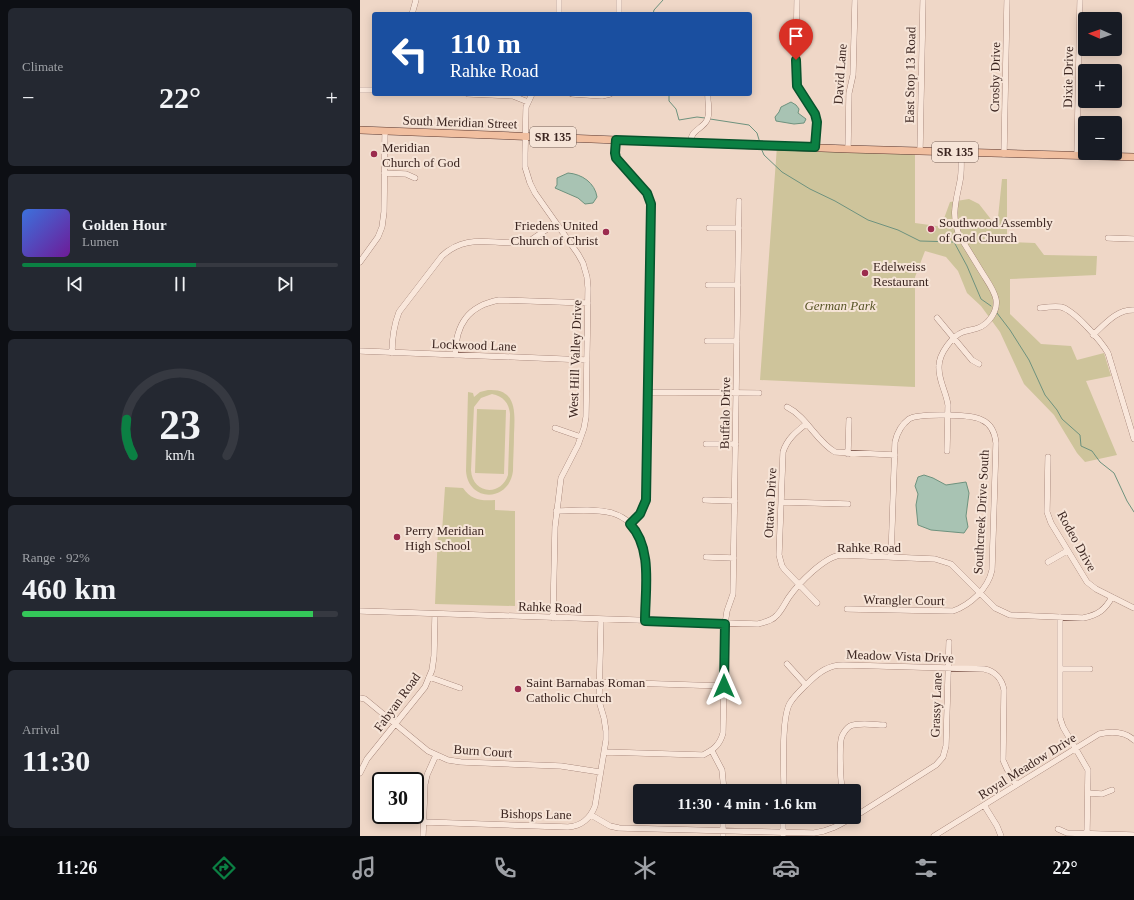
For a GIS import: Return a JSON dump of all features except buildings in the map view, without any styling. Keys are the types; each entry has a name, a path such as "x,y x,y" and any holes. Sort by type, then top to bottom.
{"main road":[{"name":"South Meridian Street","path":"360,130 848,149 1134,157"}],"street":[{"path":"559,0 559,12"},
{"path":"619,0 619,12"},
{"path":"797,0 797,86 815,114 817,122 815,147"},
{"name":"David Lane","path":"848,149 849,93 853,75 854,0"},
{"name":"East Stop 13 Road","path":"920,151 923,0"},
{"name":"Crosby Drive","path":"1004,154 1007,0"},
{"name":"Dixie Drive","path":"1077,155 1080,0"},
{"path":"412,12 415,1"},
{"path":"360,90 372,90"},
{"path":"513,96 528,102 531,96"},
{"path":"692,143 691,138 693,133 703,126 708,118 708,96"},
{"name":"West Hill Valley Drive","path":"528,102 525,136 526,167 530,183 578,254 583,263 587,277 586,417 578,445 561,478 555,527 553,618"},
{"path":"360,262 378,237 382,227 384,212 385,131"},
{"path":"616,140 616,158 647,193 651,204 646,500 640,514 630,524"},
{"path":"947,451 947,397 940,378 939,366 943,354 954,339 963,332 979,328 987,324 993,315 996,304 993,290 959,235 956,226 954,209 960,180 961,152"},
{"path":"384,173 406,174 415,178"},
{"name":"Buffalo Drive","path":"712,750 719,744 723,734 725,624 727,611 733,594 739,201"},
{"path":"392,353 392,338 395,322 399,312 442,256 450,248 458,244 470,242 524,242 531,240 556,223"},
{"path":"709,228 739,228"},
{"path":"1108,238 1134,239"},
{"path":"708,285 738,285"},
{"path":"455,355 455,342 465,319 471,312 485,303 499,300 588,303"},
{"path":"1040,308 1055,306 1067,309 1075,314 1104,346 1108,353 1134,439"},
{"path":"1093,335 1119,313 1134,310"},
{"path":"937,318 972,360 979,364"},
{"path":"707,340 737,341"},
{"name":"Lockwood Lane","path":"360,351 587,360"},
{"path":"648,392 759,392"},
{"path":"787,407 795,411 827,447 835,452 895,456 892,557"},
{"name":"Southcreek Drive South","path":"895,456 897,435 902,426 908,419 922,415 972,416 982,419 992,429 996,439 992,570 987,584 979,593"},
{"path":"848,454 849,420"},
{"name":"Ottawa Drive","path":"806,424 791,436 785,445 783,452 779,555 785,570 817,603"},
{"path":"555,428 581,437"},
{"path":"706,444 736,444"},
{"name":"Rodeo Drive","path":"1048,457 1048,512 1051,523 1087,582 1096,589 1134,608"},
{"path":"705,500 735,501"},
{"path":"781,502 848,504"},
{"path":"556,510 601,511 612,513 621,517 630,524 640,537 645,551 645,621"},
{"path":"1048,562 1067,551"},
{"name":"Rahke Road","path":"360,611 758,624 768,622 777,616 799,585 826,561 834,556 841,555 935,559 946,561 995,608 1010,615 1083,618 1094,616 1104,609 1112,597"},
{"path":"706,557 734,558"},
{"name":"Wrangler Court","path":"847,609 953,612 963,607 979,593"},
{"name":"Fabyan Road","path":"360,773 367,760 425,687 434,656 435,614"},
{"path":"1060,617 1060,718 1063,727 1088,770 1087,834"},
{"path":"601,620 599,682 600,707 604,718 606,731 595,806 591,815 610,826 619,828 723,834 814,833 826,831 841,824"},
{"name":"Grassy Lane","path":"861,811 936,765 943,757 946,746 949,642"},
{"path":"787,664 806,685"},
{"name":"Meadow Vista Drive","path":"784,784 785,715 790,702 806,685 824,670 840,665 948,668 986,670 993,672 1003,684 1004,760 1006,769 1016,785"},
{"path":"1060,669 1090,669"},
{"path":"429,677 460,688"},
{"path":"599,682 724,686"},
{"name":"Burn Court","path":"360,698 365,699 395,725 436,755 448,760 460,762 561,766 600,772"},
{"path":"842,784 842,736 846,730 851,726 858,725 884,725"},
{"name":"Royal Meadow Drive","path":"934,836 1099,734 1117,732 1126,734 1134,740"},
{"path":"604,752 696,755 712,750 722,770 723,784"},
{"path":"424,822 425,784 427,775 436,755"},
{"path":"1088,793 1102,794 1112,790"},
{"path":"984,805 997,826 1001,836"},
{"name":"Bishops Lane","path":"424,822 568,827 580,824 591,815"},
{"path":"423,836 424,824"},
{"path":"1058,828 1067,833 1134,835"}],"green space":[{"name":"German Park","path":"777,146 915,151 915,223 937,226 942,224 950,202 969,199 979,204 997,227 1002,179 1007,179 1007,242 1035,243 1044,255 1097,256 1096,275 1010,279 1010,314 1041,344 1071,346 1077,360 1104,353 1111,376 1086,381 1117,455 1085,462 1077,453 1054,415 1024,384 1000,332 981,306 967,293 958,271 946,257 925,251 915,277 915,387 760,380"},
{"path":"497,390 504,393 512,403 514,410 513,471 510,481 504,489 489,495 474,489 468,481 466,471 468,392 473,393 474,397 480,392","holes":["492,394 499,396 507,403 510,414 508,475 499,487 487,490 476,484 471,470 474,407 481,398"]},
{"path":"477,409 506,410 504,474 475,473"},
{"path":"445,487 463,488 469,495 477,499 495,500 495,510 515,511 515,606 435,604 438,532 442,532"}],"shaded area":[{"path":"791,102 799,109 798,113 806,119 804,123 794,124 776,121 775,117 781,107"},
{"path":"568,173 583,177 594,187 597,197 593,203 585,204 578,198 555,188 557,185 557,178"},
{"path":"924,475 946,485 966,482 969,493 966,516 968,527 964,533 931,530 918,525 916,505 918,494 915,486 918,477"}],"waterway":[{"path":"654,12 663,0"},
{"path":"669,96 669,101 676,109 679,120 697,117 705,118"},
{"path":"710,119 749,125 757,133 760,143"},
{"path":"761,148 764,155 782,172 868,220 898,230 920,241 954,242 967,266 981,299 991,306"},
{"path":"997,313 1029,360 1045,395 1062,419 1080,435 1081,446 1092,451 1100,462 1114,473 1127,501 1134,512"}],"place":[{"name":"Meridian Church of God","path":"374,154"},
{"name":"Southwood Assembly of God Church","path":"931,229"},
{"name":"Friedens United Church of Christ","path":"606,232"},
{"name":"Edelweiss Restaurant","path":"865,273"},
{"name":"Perry Meridian High School","path":"397,537"},
{"name":"Saint Barnabas Roman Catholic Church","path":"518,689"}],"route":[{"path":"724,686 725,624 645,621 645,551 640,537 630,524 640,514 645,506 646,500 651,204 647,193 616,158 616,140 815,147 817,122 815,114 797,86 796,60"}]}
